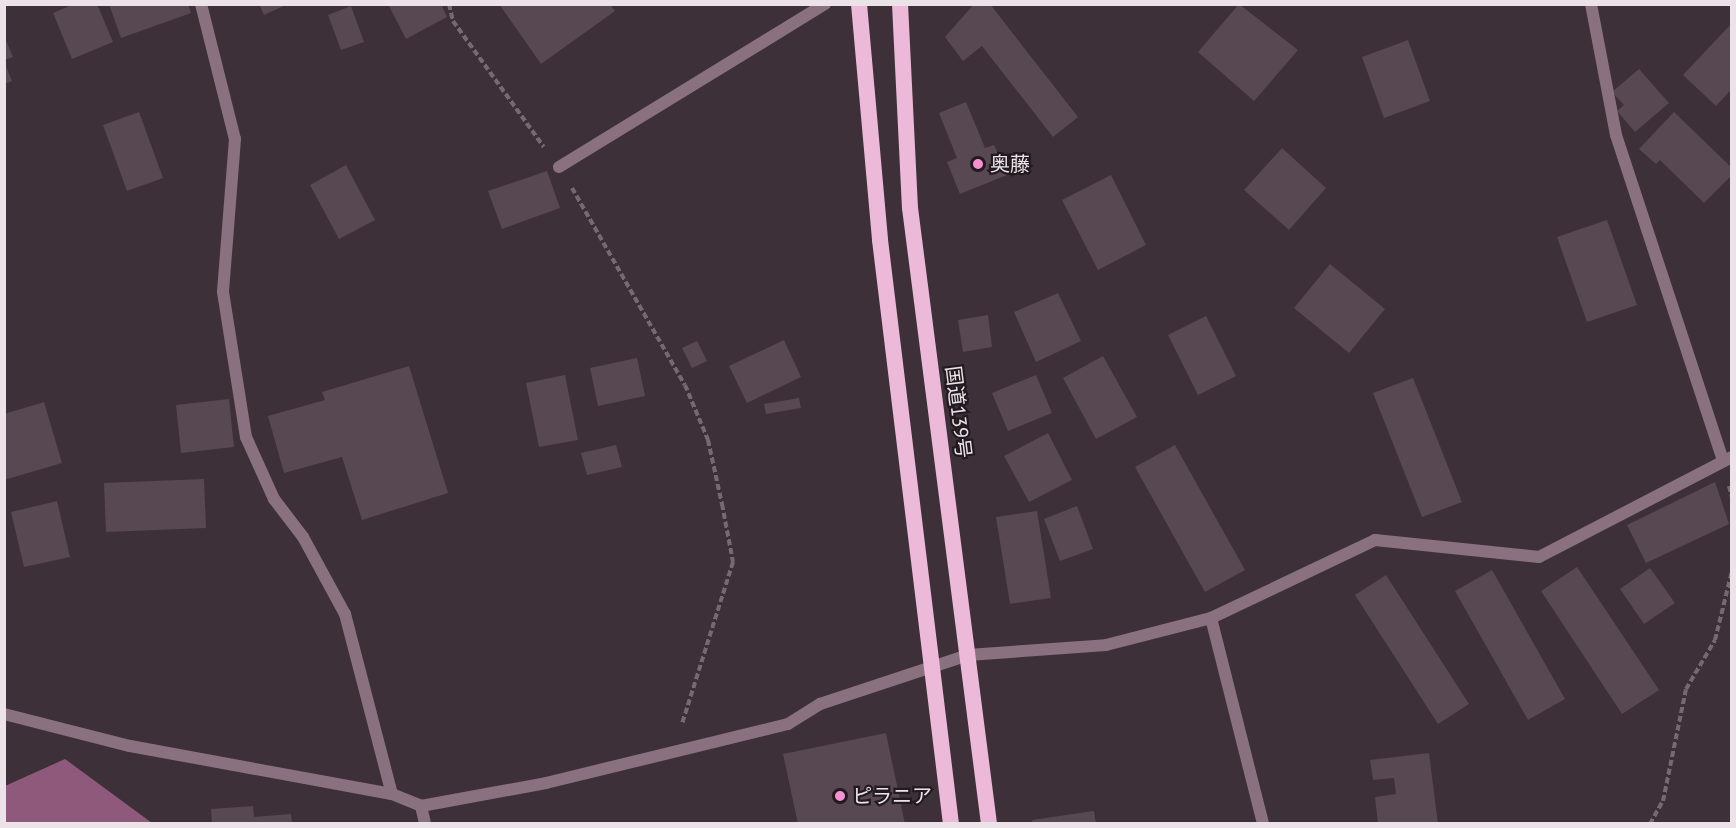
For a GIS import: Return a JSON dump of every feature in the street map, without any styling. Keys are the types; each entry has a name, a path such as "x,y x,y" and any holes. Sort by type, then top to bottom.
{"highway":[{"path":"859,4 929,667 951,824"},
{"name":"国道139号","path":"900,4 910,208 989,824"}],"street":[{"path":"201,4 235,139 223,292 246,437 274,499 303,537 345,614 392,794"},
{"path":"559,167 825,4"},
{"path":"4,714 129,746 392,794 421,806 672,753 788,724 820,704 968,655 1106,645 1211,618 1375,540 1539,557 1727,458 1616,135 1591,4"},
{"path":"1211,618 1263,824"},
{"path":"421,806 425,824"}],"path":[{"path":"449,4 453,21 559,167 685,385 708,440 733,562 672,753"},
{"path":"1650,824 1663,801 1686,689 1715,640 1731,571"}],"shaded area":[{"path":"65,759 152,823 5,823 5,786"}],"building":[{"path":"74,4 97,4 113,42 72,59 53,13"},
{"path":"109,4 188,4 191,13 121,38"},
{"path":"259,4 288,4 264,15"},
{"path":"388,4 441,4 447,17 406,39"},
{"path":"499,4 610,4 615,11 541,64"},
{"path":"974,4 990,4 1078,117 1053,137 982,46 963,61 945,37"},
{"path":"1239,4 1298,50 1254,101 1198,52"},
{"path":"351,6 364,42 341,50 328,15"},
{"path":"1732,23 1732,89 1716,106 1683,75"},
{"path":"4,36 13,57 4,60"},
{"path":"1408,40 1430,101 1384,118 1362,57"},
{"path":"4,62 12,81 4,84"},
{"path":"1639,69 1669,103 1635,132 1617,111 1624,105 1612,92"},
{"path":"966,102 985,148 994,145 1007,175 960,194 947,162 957,158 939,113"},
{"path":"139,112 163,178 127,191 103,125"},
{"path":"1674,112 1732,168 1732,175 1704,203 1660,160 1656,164 1639,149"},
{"path":"1282,148 1326,188 1289,230 1244,190"},
{"path":"346,165 375,220 339,239 310,185"},
{"path":"547,171 560,208 502,229 488,191"},
{"path":"1111,175 1146,245 1098,270 1062,200"},
{"path":"1607,220 1637,305 1587,322 1557,237"},
{"path":"1330,264 1385,309 1349,353 1294,308"},
{"path":"1058,293 1081,341 1036,362 1014,312"},
{"path":"988,315 992,347 963,352 958,320"},
{"path":"1206,316 1236,376 1198,395 1168,335"},
{"path":"784,340 801,377 747,403 729,366"},
{"path":"697,341 707,361 692,368 682,348"},
{"path":"1103,356 1137,417 1096,439 1063,378"},
{"path":"637,358 645,396 598,406 590,368"},
{"path":"409,366 448,493 362,520 342,457 284,473 268,416 325,400 322,392"},
{"path":"565,375 578,440 539,447 526,383"},
{"path":"1036,375 1052,413 1008,431 992,393"},
{"path":"1413,378 1462,502 1422,517 1373,393"},
{"path":"799,398 801,408 766,414 764,404"},
{"path":"229,399 234,447 181,453 176,405"},
{"path":"44,402 62,463 4,480 4,414"},
{"path":"1048,433 1072,480 1029,502 1004,456"},
{"path":"616,445 622,467 587,475 581,453"},
{"path":"1175,445 1245,570 1205,592 1135,467"},
{"path":"204,479 206,528 106,532 104,483"},
{"path":"1715,482 1729,524 1646,563 1627,525"},
{"path":"57,501 70,557 24,567 11,512"},
{"path":"1077,506 1093,549 1060,561 1044,519"},
{"path":"1037,511 1051,598 1010,604 996,517"},
{"path":"1577,567 1659,690 1622,714 1541,591"},
{"path":"1650,568 1675,603 1644,624 1620,589"},
{"path":"1492,570 1565,699 1528,720 1455,591"},
{"path":"1386,575 1469,704 1438,724 1355,595"},
{"path":"886,733 905,824 798,824 783,754"},
{"path":"1429,753 1438,824 1378,824 1375,797 1396,794 1394,778 1373,780 1370,760"},
{"path":"253,806 254,817 291,814 292,824 212,824 211,809"},
{"path":"1094,811 1096,824 1033,824 1032,820"}],"place":[{"name":"奥藤","path":"978,164"},
{"name":"ピラニア","path":"840,796"}]}
